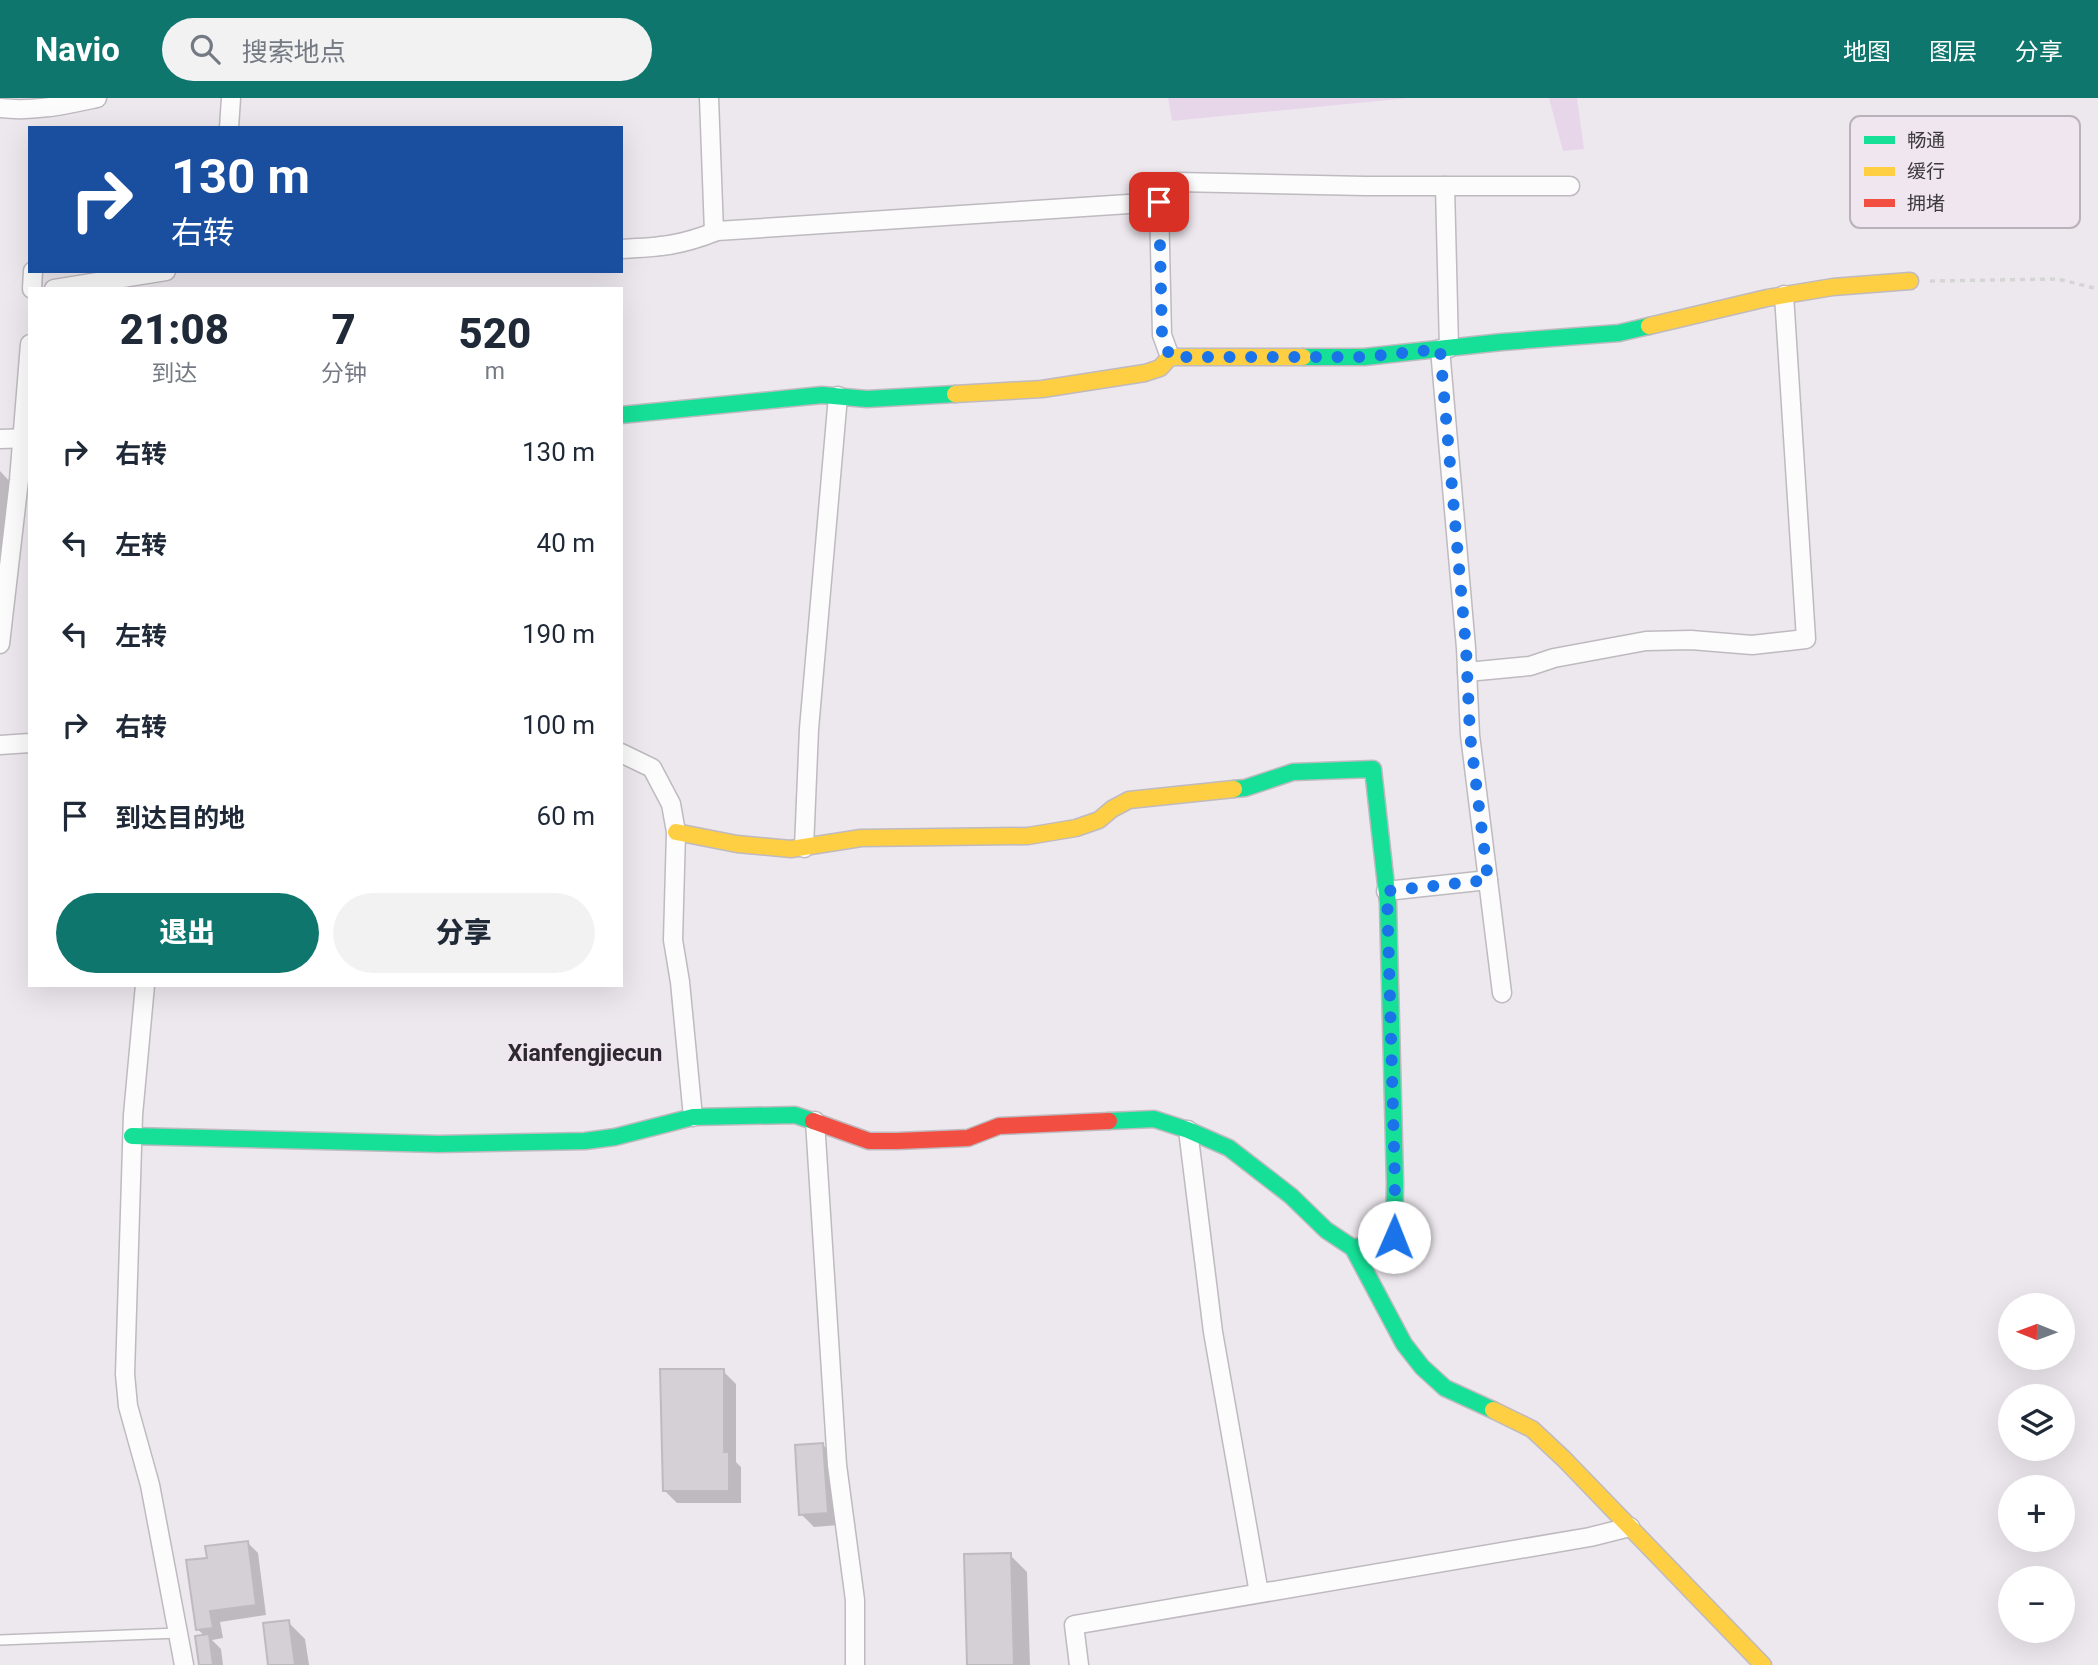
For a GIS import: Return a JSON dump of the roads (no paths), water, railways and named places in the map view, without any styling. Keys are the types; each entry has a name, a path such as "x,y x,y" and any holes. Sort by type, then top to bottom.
{"street":[{"path":"0,108 35,109 97,98"},
{"path":"229,126 230,98"},
{"path":"709,98 714,232"},
{"path":"35,109 35,126"},
{"path":"1170,357 1162,335 1159,202 1165,186 1177,182 1570,186"},
{"path":"1446,186 1445,348 1470,735 1502,993"},
{"path":"623,249 668,247 714,232 1159,202"},
{"path":"66,287 154,273"},
{"path":"623,415 822,395 867,399 1042,389 1144,373 1160,368 1170,357 1364,357 1619,332 1784,295 1833,287 1910,281"},
{"path":"1468,672 1530,666 1554,658 1646,641 1691,640 1752,645 1806,639 1784,295"},
{"path":"0,644 26,438 28,391"},
{"path":"804,848 809,729 838,396"},
{"path":"0,439 26,438"},
{"path":"0,745 28,743"},
{"path":"623,754 652,768 671,804 676,832 673,940 680,982 693,1117"},
{"path":"676,832 737,844 804,848 861,838 1028,836 1076,828 1099,820 1129,800 1245,788 1258,785 1268,778 1293,772 1373,769 1387,891 1394,1237 1353,1248"},
{"path":"1387,891 1488,880"},
{"path":"145,987 132,1136 125,1374 128,1406 150,1485 184,1665"},
{"path":"132,1136 439,1144 585,1141 615,1137 693,1117 795,1115 869,1141 968,1138 999,1126 1154,1119 1188,1130 1229,1148 1291,1196 1326,1230 1353,1248 1404,1344 1422,1367 1445,1388 1532,1429 1564,1458 1763,1665"},
{"path":"815,1121 837,1465 855,1600 855,1665"},
{"path":"1188,1130 1213,1332 1259,1593"},
{"path":"1079,1665 1074,1625 1590,1537 1630,1527"}],"lane":[{"path":"0,1640 178,1633"}],"district":[{"name":"Xianfengjiecun","path":"585,1053"}]}
